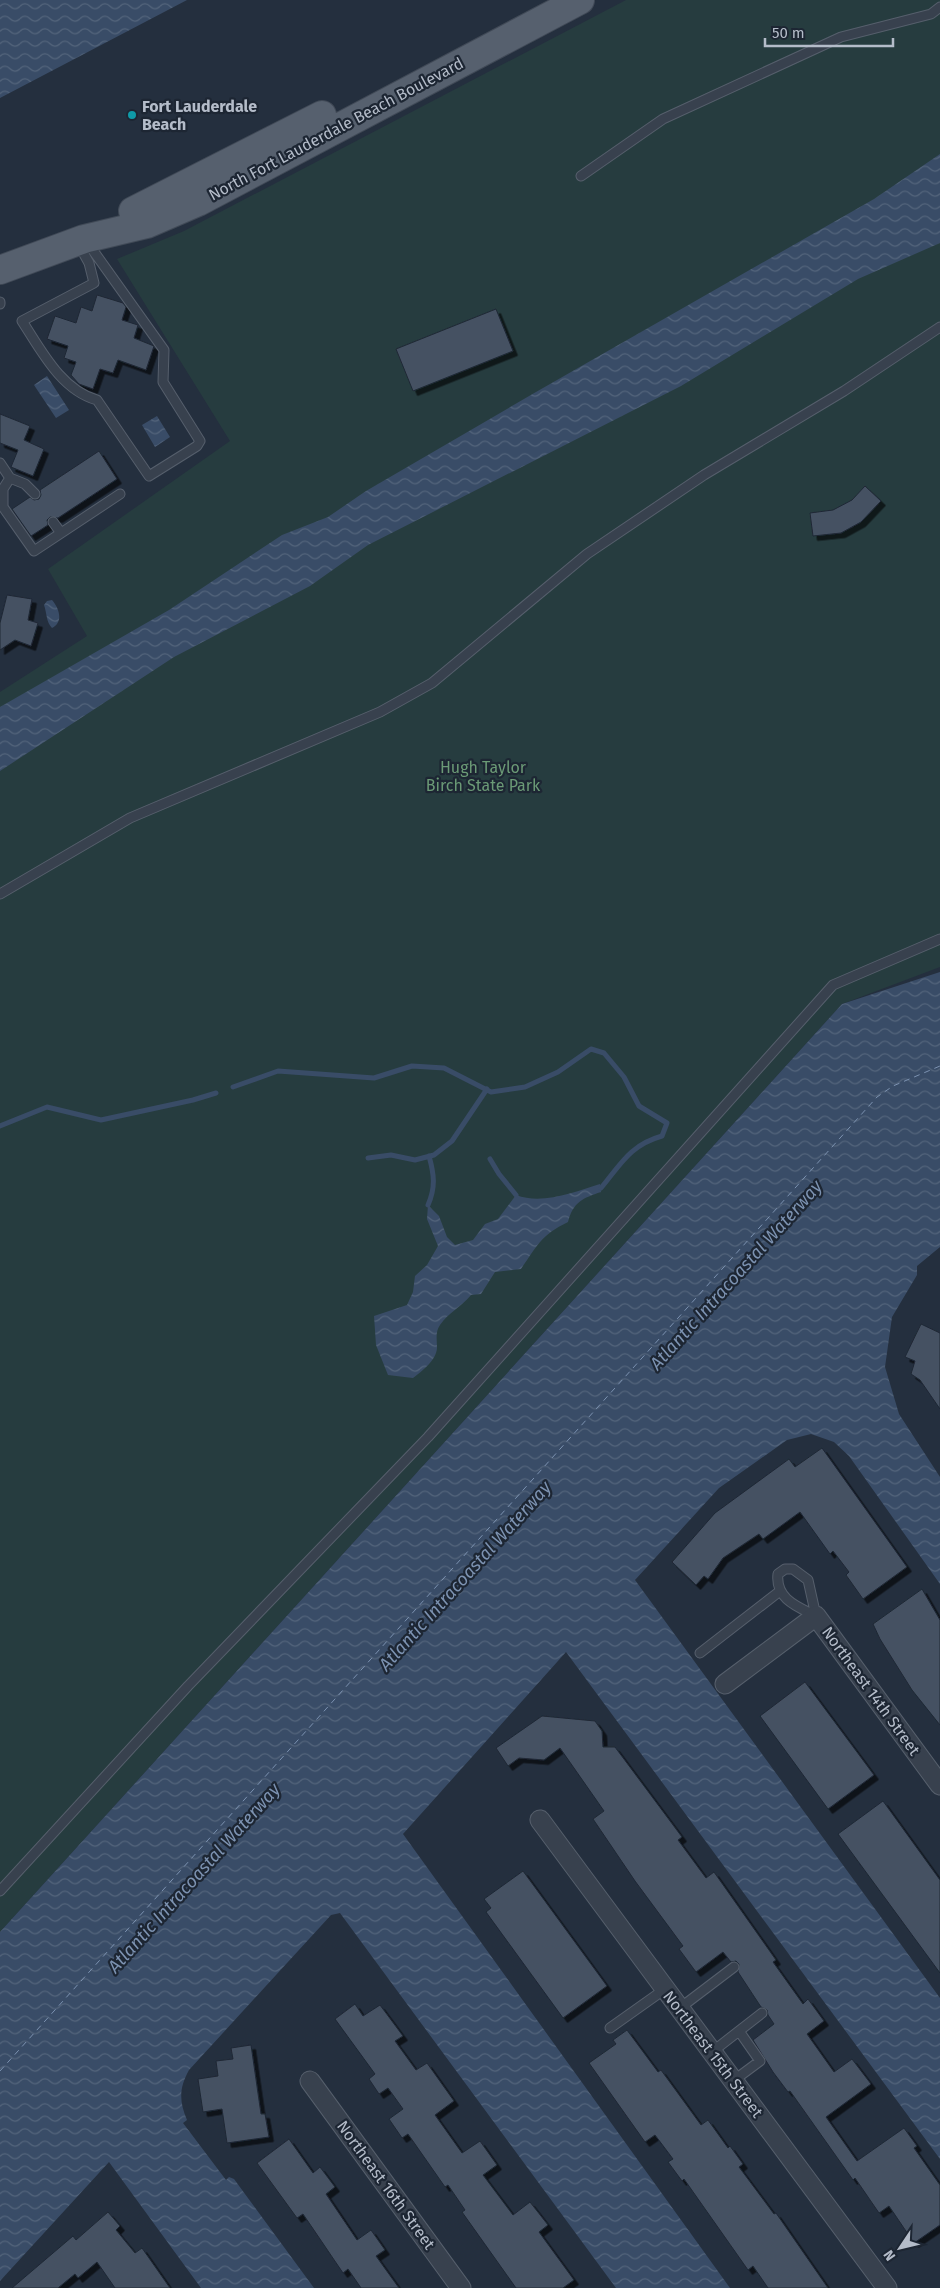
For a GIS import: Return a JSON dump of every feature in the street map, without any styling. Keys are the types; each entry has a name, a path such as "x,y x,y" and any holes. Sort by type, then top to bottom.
{"main road":[{"name":"North Fort Lauderdale Beach Boulevard","path":"81,241 138,208 197,180 544,0"},
{"name":"North Fort Lauderdale Beach Boulevard","path":"0,270 81,241 147,224 198,202 580,0"}],"street":[{"name":"Northeast 14th Street","path":"726,1684 816,1616 940,1785"},
{"name":"Northeast 15th Street","path":"540,1820 887,2288"},
{"name":"Northeast 16th Street","path":"310,2082 462,2288"}],"lane":[{"path":"581,176 663,119 841,37 931,14 940,7"},
{"path":"81,241 164,350 163,382 200,441 197,446 149,476 97,400 83,396 52,367 22,321 94,283 81,241"},
{"path":"0,894 130,818 380,712 432,683 587,554 704,475 844,391 940,327"},
{"path":"0,463 10,478 25,484 35,494"},
{"path":"10,478 3,489 3,507 34,551 120,494"},
{"path":"53,522 61,533"},
{"path":"0,1891 188,1686 428,1438 833,985 940,939"},
{"path":"785,1569 793,1569 808,1580 816,1616 795,1606 784,1598 777,1582 778,1574 785,1569"},
{"path":"700,1652 780,1591"},
{"path":"680,2008 734,1967"},
{"path":"610,2028 665,1989"},
{"path":"712,2052 762,2013"},
{"path":"733,2081 760,2061 739,2031"}],"green space":[{"name":"Hugh Taylor Birch State Park","path":"626,0 940,0 940,967 842,1004 0,1932 0,692 87,636 48,569 230,441 117,259 184,231"}],"water":[{"path":"0,0 187,0 0,98"},
{"path":"940,154 940,243 858,279 681,386 368,545 310,586 174,657 0,771 0,707 169,610 282,535 328,517 366,491 874,199"},
{"path":"47,376 69,410 56,418 34,385"},
{"path":"157,416 170,437 155,447 142,425"},
{"path":"52,600 57,607 59,619 52,628 44,605 47,601"},
{"name":"Atlantic Intracoastal Waterway","path":"940,972 940,1247 917,1266 917,1275 892,1317 885,1367 899,1414 940,1477 940,1584 849,1456 834,1442 811,1434 787,1440 719,1488 635,1580 940,1998 940,2159 566,1652 403,1834 730,2288 616,2288 340,1913 331,1915 189,2070 183,2083 181,2095 187,2120 183,2123 226,2180 229,2177 234,2179 314,2288 201,2288 109,2162 0,2281 0,1932 842,1004"},
{"path":"600,1184 601,1192 589,1196 576,1205 568,1222 545,1237 521,1269 495,1272 481,1294 471,1295 447,1317 437,1330 436,1353 424,1369 413,1378 388,1375 376,1345 374,1316 407,1305 413,1292 415,1276 427,1265 438,1246 427,1219 428,1205 439,1216 447,1237 455,1245 473,1240 485,1224 498,1219 516,1195 526,1198 547,1198 569,1194"}],"building":[{"path":"97,295 123,303 126,307 122,320 138,325 134,338 154,346 146,370 118,360 113,373 100,369 93,389 79,384 71,375 76,362 64,358 68,346 47,339 55,316 76,323 81,307 92,311"},
{"path":"496,309 513,351 413,391 396,349"},
{"path":"0,414 30,426 24,440 44,449 33,476 11,467 18,450 0,443"},
{"path":"99,451 117,479 58,518 50,517 47,520 48,525 31,536 12,509 30,497 34,500 39,499 41,495 40,490"},
{"path":"865,486 881,501 861,522 841,533 813,536 810,513 833,510 852,500"},
{"path":"7,595 32,599 28,620 38,623 31,646 15,640 0,650 0,623"},
{"path":"921,1324 940,1333 940,1409 920,1380 911,1374 915,1361 905,1357"},
{"path":"822,1448 907,1567 863,1599 846,1575 849,1572 833,1551 830,1554 800,1512 763,1539 759,1534 723,1558 708,1579 704,1576 696,1585 672,1562 715,1513 789,1459 795,1467"},
{"path":"922,1589 940,1620 940,1725 912,1690 880,1639 873,1624"},
{"path":"805,1682 874,1775 828,1809 760,1716"},
{"path":"542,1716 595,1721 602,1731 603,1747 615,1747 682,1837 678,1840 706,1878 714,1872 776,1960 773,1962 803,2004 808,1999 824,2021 807,2034 834,2072 852,2059 871,2084 826,2117 857,2161 904,2128 917,2146 914,2148 940,2185 940,2225 914,2243 889,2206 879,2213 855,2178 853,2180 790,2091 788,2092 773,2072 753,2040 774,2024 767,2010 761,2007 738,1972 739,1964 736,1961 731,1962 723,1952 696,1972 679,1949 683,1946 635,1881 593,1819 604,1811 560,1748 544,1760 519,1758 508,1766 496,1748"},
{"path":"883,1801 940,1880 940,1973 838,1834"},
{"path":"523,1871 607,1986 563,2018 486,1912 491,1908 484,1899"},
{"path":"355,2004 363,2016 380,2005 403,2036 395,2041 416,2070 427,2063 454,2101 435,2115 462,2153 480,2141 497,2165 483,2175 513,2215 530,2202 548,2225 539,2232 574,2280 563,2288 516,2288 462,2212 465,2210 448,2185 445,2187 408,2134 402,2138 389,2119 403,2109 388,2088 379,2094 369,2079 375,2074 335,2019"},
{"path":"627,2030 658,2072 661,2070 701,2125 708,2120 728,2148 730,2146 743,2164 739,2167 774,2214 776,2213 828,2288 768,2288 753,2266 748,2270 684,2179 682,2181 668,2162 673,2159 655,2135 645,2142 589,2063 616,2044 613,2040"},
{"path":"251,2045 261,2114 265,2114 269,2137 227,2143 222,2109 203,2112 198,2079 218,2076 216,2061 233,2059 231,2048"},
{"path":"289,2139 313,2173 320,2167 335,2187 326,2194 357,2240 371,2230 385,2250 376,2256 399,2288 361,2288 348,2269 343,2273 303,2214 297,2218 257,2163"},
{"path":"108,2212 120,2226 116,2230 135,2253 142,2248 170,2288 115,2288 97,2262 78,2278 75,2274 58,2288 12,2288 73,2236 76,2240"}],"waterway":[{"path":"233,1087 278,1071 374,1078 412,1066 444,1068 491,1092 525,1087 558,1072 591,1049 604,1053 624,1077 639,1106 667,1123 662,1136 634,1150 601,1188"},
{"path":"368,1158 391,1155 415,1160 434,1155 452,1141 487,1089"},
{"path":"0,1126 47,1107 101,1120 193,1100 216,1093"},
{"path":"428,1205 433,1180 429,1156"},
{"path":"490,1159 516,1195"}],"ferry route":[{"path":"0,2071 877,1097 893,1086 940,1066"}],"place":[{"name":"Fort Lauderdale Beach","path":"132,115"}]}
